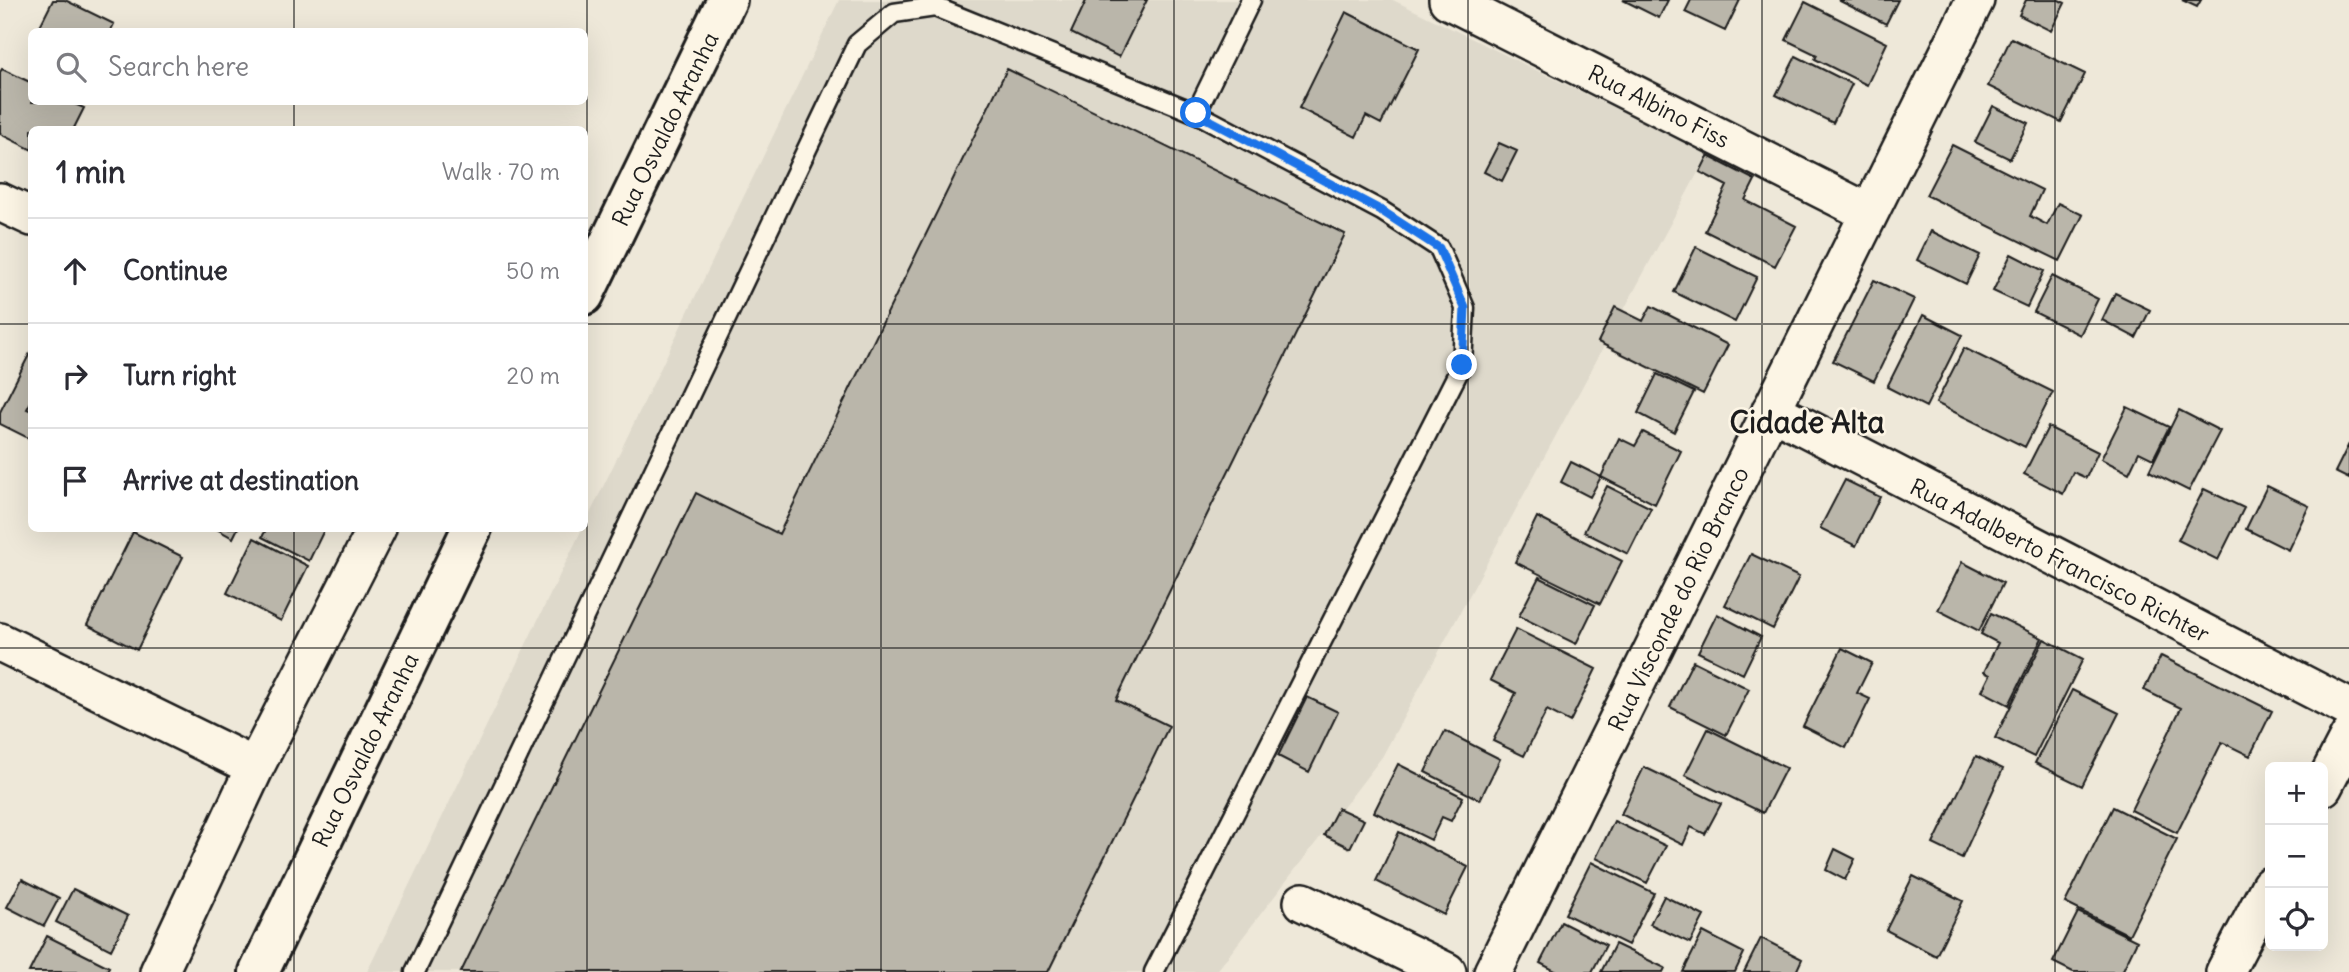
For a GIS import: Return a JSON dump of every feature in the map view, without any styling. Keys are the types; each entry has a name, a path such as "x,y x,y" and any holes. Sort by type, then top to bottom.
{"main road":[{"name":"Rua Osvaldo Aranha","path":"588,287 727,0"},
{"name":"Rua Osvaldo Aranha","path":"259,972 470,532"}],"street":[{"name":"Rua Albino Fiss","path":"1448,0 1869,213"},
{"name":"Rua Visconde do Rio Branco","path":"1493,972 1975,0"},
{"path":"0,202 28,215"},
{"name":"Rua Adalberto Francisco Richter","path":"1771,410 2349,709"},
{"path":"159,972 255,767 375,532"},
{"path":"0,642 255,767"},
{"path":"2328,777 2349,737"},
{"path":"2225,972 2269,888"},
{"path":"1303,902 1447,972"}],"lane":[{"path":"1196,113 1251,0"},
{"path":"415,972 857,44 894,13 935,7 1196,113 1382,211 1439,248 1465,308 1462,365 1154,972"}],"shaded area":[{"path":"839,0 1393,0 1708,154 1382,757 1216,972 367,972 581,532 588,532 588,518"}],"building":[{"path":"53,0 65,0 114,24 112,28 39,28"},
{"path":"1084,0 1147,0 1119,57 1071,33 1086,1"},
{"path":"1623,0 1668,0 1659,18"},
{"path":"1691,0 1740,0 1725,31 1685,12"},
{"path":"1838,0 1898,0 1886,24"},
{"path":"2026,0 2059,0 2065,3 2051,31 2019,15"},
{"path":"2182,0 2201,0 2197,7"},
{"path":"1805,2 1887,43 1867,85 1815,59 1817,55 1786,40"},
{"path":"1346,12 1419,49 1381,124 1366,116 1356,137 1299,108"},
{"path":"2011,38 2085,74 2061,122 1988,86"},
{"path":"1796,56 1852,84 1833,123 1776,95"},
{"path":"2,69 28,81 28,105 77,105 84,108 75,126 28,126 28,148 0,134"},
{"path":"1007,69 1345,234 1116,700 1169,726 1048,972 461,972 696,493 779,534"},
{"path":"1993,106 2028,123 2010,159 1975,142"},
{"path":"1499,143 1517,151 1502,181 1484,172"},
{"path":"1952,145 2042,190 2030,216 2047,225 2058,203 2083,215 2060,261 1926,195"},
{"path":"1708,156 1755,180 1745,200 1796,226 1775,266 1705,231 1727,186 1700,172"},
{"path":"1931,231 1980,255 1966,284 1917,260"},
{"path":"1696,247 1757,277 1735,322 1674,292"},
{"path":"2011,254 2044,271 2027,307 1993,291"},
{"path":"2052,276 2098,299 2080,335 2034,312"},
{"path":"1874,280 1914,299 1874,381 1833,361"},
{"path":"2115,293 2150,310 2136,338 2102,320"},
{"path":"1651,306 1728,345 1703,394 1598,342 1615,307 1643,321"},
{"path":"1923,315 1962,335 1926,407 1887,387"},
{"path":"1964,348 2053,392 2025,447 1936,403"},
{"path":"28,357 28,438 0,424 0,412"},
{"path":"1657,374 1694,392 1674,432 1638,413"},
{"path":"2127,407 2169,427 2153,459 2139,452 2129,473 2101,459"},
{"path":"2179,410 2220,431 2189,491 2149,471"},
{"path":"2048,427 2098,452 2086,478 2073,472 2063,494 2024,474"},
{"path":"1643,432 1681,451 1655,504 1601,477 1619,438 1635,446"},
{"path":"2349,444 2349,479 2335,472"},
{"path":"1571,462 1601,477 1590,497 1561,482"},
{"path":"1845,480 1880,497 1856,546 1820,528"},
{"path":"1607,486 1651,508 1628,554 1584,532"},
{"path":"2267,486 2309,506 2288,550 2246,529"},
{"path":"2204,489 2244,508 2218,560 2178,540"},
{"path":"1537,517 1622,561 1600,604 1515,562"},
{"path":"133,532 183,557 137,650 87,625"},
{"path":"222,532 236,532 233,538"},
{"path":"265,532 323,532 309,561 262,537"},
{"path":"254,538 308,566 281,621 227,593"},
{"path":"1751,554 1799,577 1773,629 1725,605"},
{"path":"1962,562 2003,583 1979,631 1938,610"},
{"path":"1539,577 1595,605 1576,644 1519,616"},
{"path":"1991,613 2042,638 2009,705 1982,691 1990,675 1984,672 1998,643 1981,634"},
{"path":"1717,614 1761,637 1743,674 1698,652"},
{"path":"1516,629 1596,669 1570,722 1547,710 1524,756 1493,741 1516,693 1490,680"},
{"path":"2044,639 2083,659 2034,757 1995,738"},
{"path":"1842,648 1872,663 1857,693 1870,699 1846,748 1803,726"},
{"path":"2161,656 2272,711 2250,756 2222,742 2177,833 2131,810 2181,708 2144,690"},
{"path":"1693,661 1749,689 1726,735 1670,707"},
{"path":"2072,690 2119,713 2082,786 2035,763"},
{"path":"1307,697 1338,712 1309,772 1278,756"},
{"path":"1708,729 1786,768 1763,813 1685,775"},
{"path":"1445,731 1500,759 1480,800 1425,772"},
{"path":"1976,756 2003,769 1962,858 1933,844"},
{"path":"1398,764 1463,797 1451,821 1442,817 1431,840 1374,812"},
{"path":"1644,767 1721,804 1705,834 1691,827 1683,845 1621,814"},
{"path":"2113,807 2177,839 2129,935 2065,903"},
{"path":"1338,808 1364,820 1350,848 1324,835"},
{"path":"1614,821 1666,846 1647,883 1596,858"},
{"path":"1399,832 1468,867 1444,915 1376,881"},
{"path":"1835,849 1855,859 1845,880 1826,870"},
{"path":"1591,862 1654,893 1628,945 1565,914"},
{"path":"1913,876 1963,901 1936,956 1886,930"},
{"path":"22,879 59,898 44,926 7,907"},
{"path":"73,889 128,916 111,950 56,922"},
{"path":"1664,896 1704,916 1690,943 1650,924"},
{"path":"2078,912 2137,941 2122,972 2073,972 2053,962"},
{"path":"1561,922 1606,945 1592,972 1557,972 1540,963"},
{"path":"1703,932 1744,953 1735,972 1683,972"},
{"path":"47,936 109,967 106,972 29,972"},
{"path":"1761,938 1802,959 1796,972 1744,972"},
{"path":"1615,944 1665,968 1663,972 1601,972"}],"district":[{"name":"Cidade Alta","path":"1807,422"}],"route":[{"path":"1196,113 1382,211 1439,248 1465,308 1462,365"}]}
